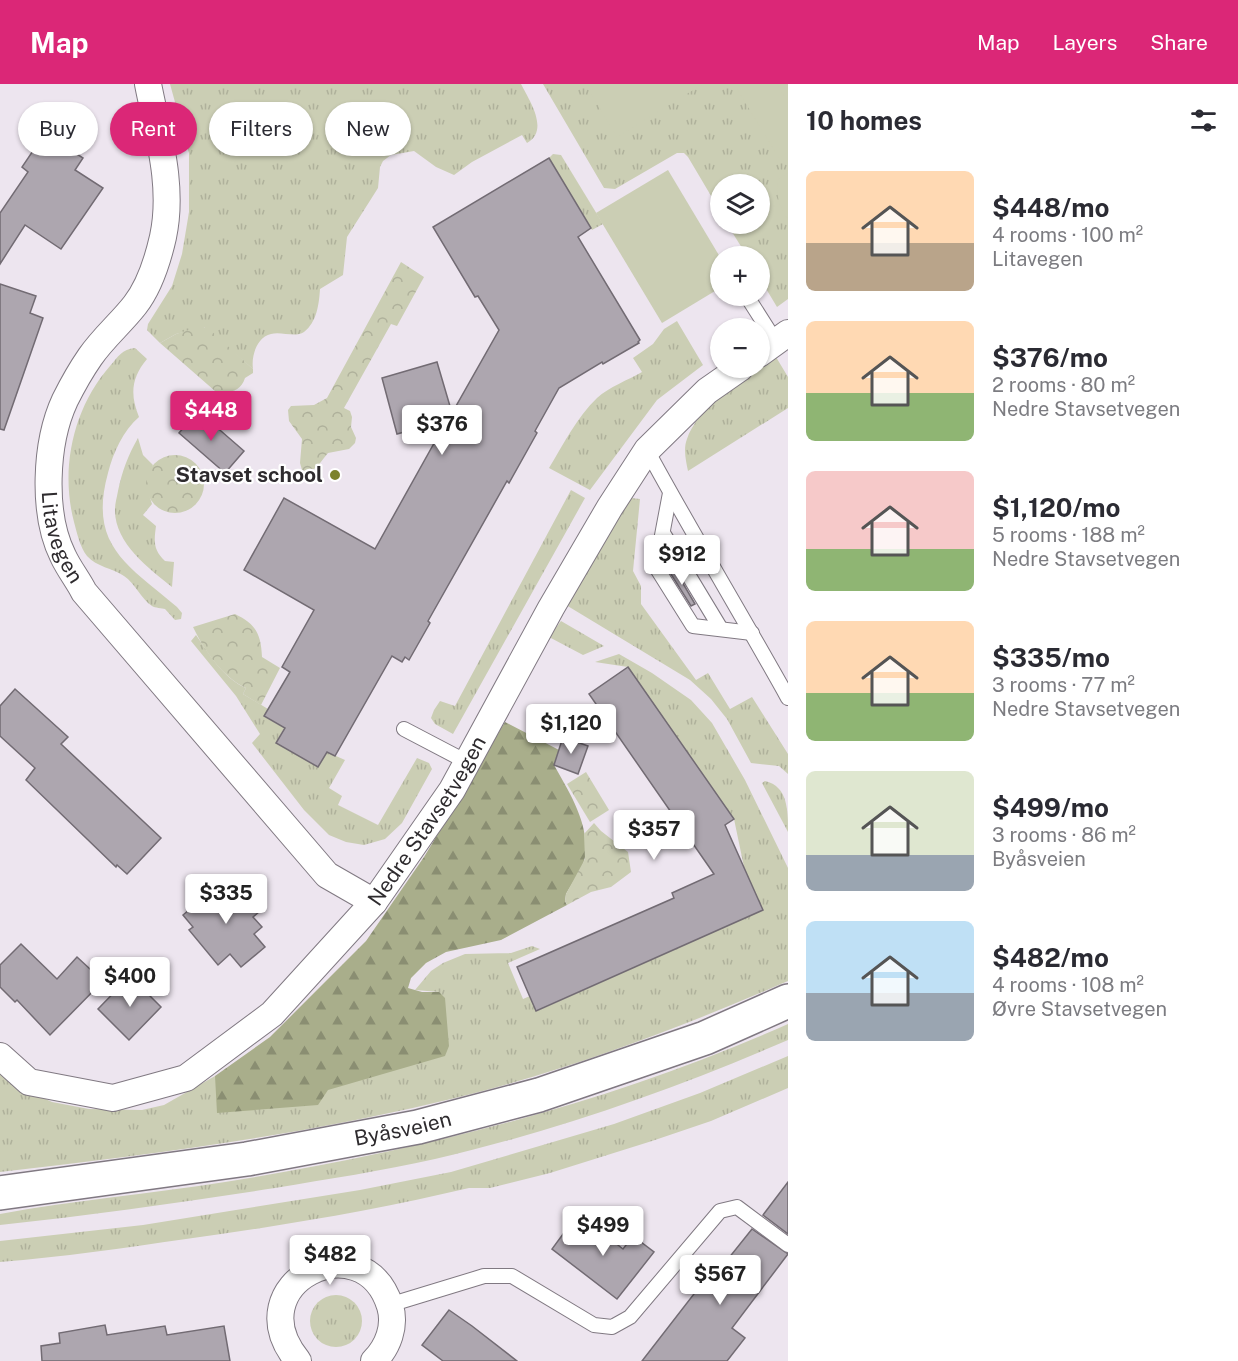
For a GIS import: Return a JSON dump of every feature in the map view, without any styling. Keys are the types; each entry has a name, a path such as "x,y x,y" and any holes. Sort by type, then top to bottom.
{"main road":[{"name":"Byåsveien","path":"0,1193 247,1159 418,1127 561,1087 705,1038 788,1001"}],"street":[{"name":"Litavegen","path":"148,84 166,174 167,206 163,238 152,272 136,303 91,356 65,401 56,430 49,472 51,516 63,555 84,592 327,875 374,902"},
{"name":"Nedre Stavsetvegen","path":"0,1056 29,1082 113,1098 186,1078 272,1014 374,902 452,790 551,608 610,507 647,450 707,391 726,378"},
{"path":"297,1361 288,1349 281,1332 280,1314 285,1297 295,1282 309,1271 326,1265 344,1265 362,1270 376,1281 387,1296 392,1312 392,1329 386,1345 374,1361"}],"lane":[{"path":"753,306 774,343"},
{"path":"647,450 788,698"},
{"path":"670,493 656,567 693,626 752,633"},
{"path":"663,533 721,629"},
{"path":"404,729 467,762"},
{"path":"389,1305 484,1276 512,1276 594,1325 612,1327 630,1317 720,1211 737,1207 788,1245"}],"green space":[{"path":"170,84 521,84 536,115 537,131 527,143 522,135 472,162 454,175 436,167 414,151 411,152 411,102 325,102 325,156 390,156 380,167 378,188 347,237 343,275 320,289 315,318 304,332 300,334 275,333 262,339 254,353 253,369 204,327 176,334 160,343 147,330 148,324 172,286 182,254 189,212 189,156 197,156 197,102 175,102"},
{"path":"543,84 788,84 788,299 777,307 770,295 770,246 741,246 733,234 770,234 770,174 710,174 710,194 688,157 684,153 677,153 615,189 604,188"},
{"path":"585,84 703,84 617,137"},
{"path":"734,84 777,84 788,103 788,152 779,158"},
{"path":"553,154 561,155 603,224 592,230 549,158"},
{"path":"668,170 713,246 710,246 710,294 662,323 596,213"},
{"path":"788,173 788,219 779,201 777,180"},
{"path":"401,262 424,277 397,326 391,324 344,408 350,411 352,417 351,427 356,438 355,443 349,449 328,453 314,469 302,470 300,463 302,439 289,421 288,410 291,406 314,405 327,398"},
{"path":"677,321 703,365 657,400 590,490 549,468 583,414 607,390 642,372 633,358 653,344 664,329"},
{"path":"201,326 209,329 253,369 253,373 245,378 237,389 229,392 215,391 160,343 176,334"},
{"path":"135,348 147,359 135,380 133,394 139,417 123,436 113,458 103,498 103,519 108,536 117,552 128,565 182,613 181,619 175,620 165,609 153,607 148,603 124,576 95,563 87,556 79,540 70,502 69,460 79,420 87,401 97,383 118,357 123,352"},
{"path":"776,357 788,377 788,408 688,471 685,455 686,443 693,426 713,403 744,378 770,378 770,361"},
{"path":"138,438 143,455 153,465 148,484 152,504 143,515 156,526 155,541 158,553 165,561 174,562 172,587 134,554 120,533 116,521 115,507 123,470"},
{"path":"175,455 191,460 199,468 204,484 199,500 191,508 175,513 159,508 151,500 146,484 151,468 159,460"},
{"path":"571,490 585,498 453,734 435,724 431,718 434,710 440,701 455,706"},
{"path":"631,498 640,499 633,571 641,586 641,604 696,680 708,673 730,709 752,697 788,754 788,774 779,766 751,763 727,719 711,699 690,680 566,605"},
{"path":"235,614 253,626 259,636 262,657 280,668 261,705 243,694 246,688 229,677 215,662 193,627"},
{"path":"561,621 604,646 583,655 549,637"},
{"path":"196,635 224,672 246,688 243,694 268,709 265,717 284,728 276,743 318,767 327,752 345,760 329,788 342,796 338,805 378,825 417,758 429,763 432,769 402,823 385,839 364,845 346,842 329,835 304,810 252,743 260,734 236,696 191,641"},
{"path":"619,654 691,700 712,723 745,780 788,868 788,981 614,1050 480,1092 380,1115 272,1135 163,1152 0,1172 0,1070 33,1093 52,1102 89,1109 142,1110 164,1105 215,1076 439,992 415,990 431,971 465,954 511,953 532,946 540,949 508,963 523,999 530,996 537,1011 762,910 744,867 734,819 628,667 595,662"},
{"path":"505,722 559,750 554,765 577,809 586,845 582,866 566,894 567,905 501,940 446,952 426,963 411,978 408,988 422,992 439,992 445,998 449,1046 445,1056 328,1090 318,1105 217,1113 215,1076 270,1037 366,941 424,857"},
{"path":"586,772 609,810 590,822 567,784"},
{"path":"765,781 778,788 785,800 788,832 762,783"},
{"path":"594,823 628,852 631,872 611,887 591,892 567,905 566,894 585,859 584,834"},
{"path":"788,1024 788,1040 745,1058 659,1092 570,1122 480,1148 395,1167 275,1188 0,1225 0,1214 298,1170 512,1121 651,1078"},
{"path":"788,1056 788,1088 711,1121 550,1173 490,1188 469,1188 293,1223 116,1249 0,1262 0,1241 143,1225 360,1190 451,1172 614,1124 700,1093"},
{"path":"331,1295 341,1295 355,1302 362,1321 355,1340 341,1347 331,1347 321,1343 314,1336 310,1326 310,1316 314,1306 321,1299"}],"building":[{"path":"29,156 80,156 83,158 75,170 103,188 61,249 25,225 0,264 0,213 28,172 22,167"},
{"path":"549,158 591,228 578,237 640,340 639,343 559,388 535,431 537,433 509,483 507,481 428,621 430,623 409,660 405,657 402,662 392,656 335,756 327,752 318,767 276,743 285,728 264,716 290,672 282,667 314,610 244,570 284,498 375,549 447,420 397,434 382,378 437,362 452,413 499,330 478,296 475,297 433,227"},
{"path":"0,284 36,296 30,313 43,318 4,430 0,429"},
{"path":"198,411 244,451 225,473 179,433"},
{"path":"674,568 695,604 691,606 669,571"},
{"path":"628,667 734,819 725,825 763,910 536,1011 517,967 674,898 672,893 714,874 589,694"},
{"path":"15,689 68,737 61,744 161,838 127,874 117,865 116,867 26,780 35,768 0,736 0,706"},
{"path":"563,737 588,746 578,774 554,765"},
{"path":"223,881 232,891 238,885 260,911 253,917 262,927 254,934 265,947 241,967 230,954 218,965 189,930 193,927 183,915"},
{"path":"21,944 57,979 77,957 103,981 50,1035 17,1000 15,1002 0,987 0,965"},
{"path":"130,976 161,1007 129,1040 98,1009"},
{"path":"788,1182 788,1234 763,1215"},
{"path":"574,1219 590,1231 594,1226 623,1249 633,1236 654,1252 617,1299 552,1249"},
{"path":"752,1229 788,1254 732,1328 745,1338 727,1361 642,1361 704,1281 708,1284"},
{"path":"449,1310 517,1361 443,1361 422,1345"},
{"path":"105,1325 107,1335 165,1326 167,1335 224,1326 230,1361 42,1361 41,1346 60,1343 59,1333"}],"place":[{"name":"Stavset school","path":"335,475"}]}
